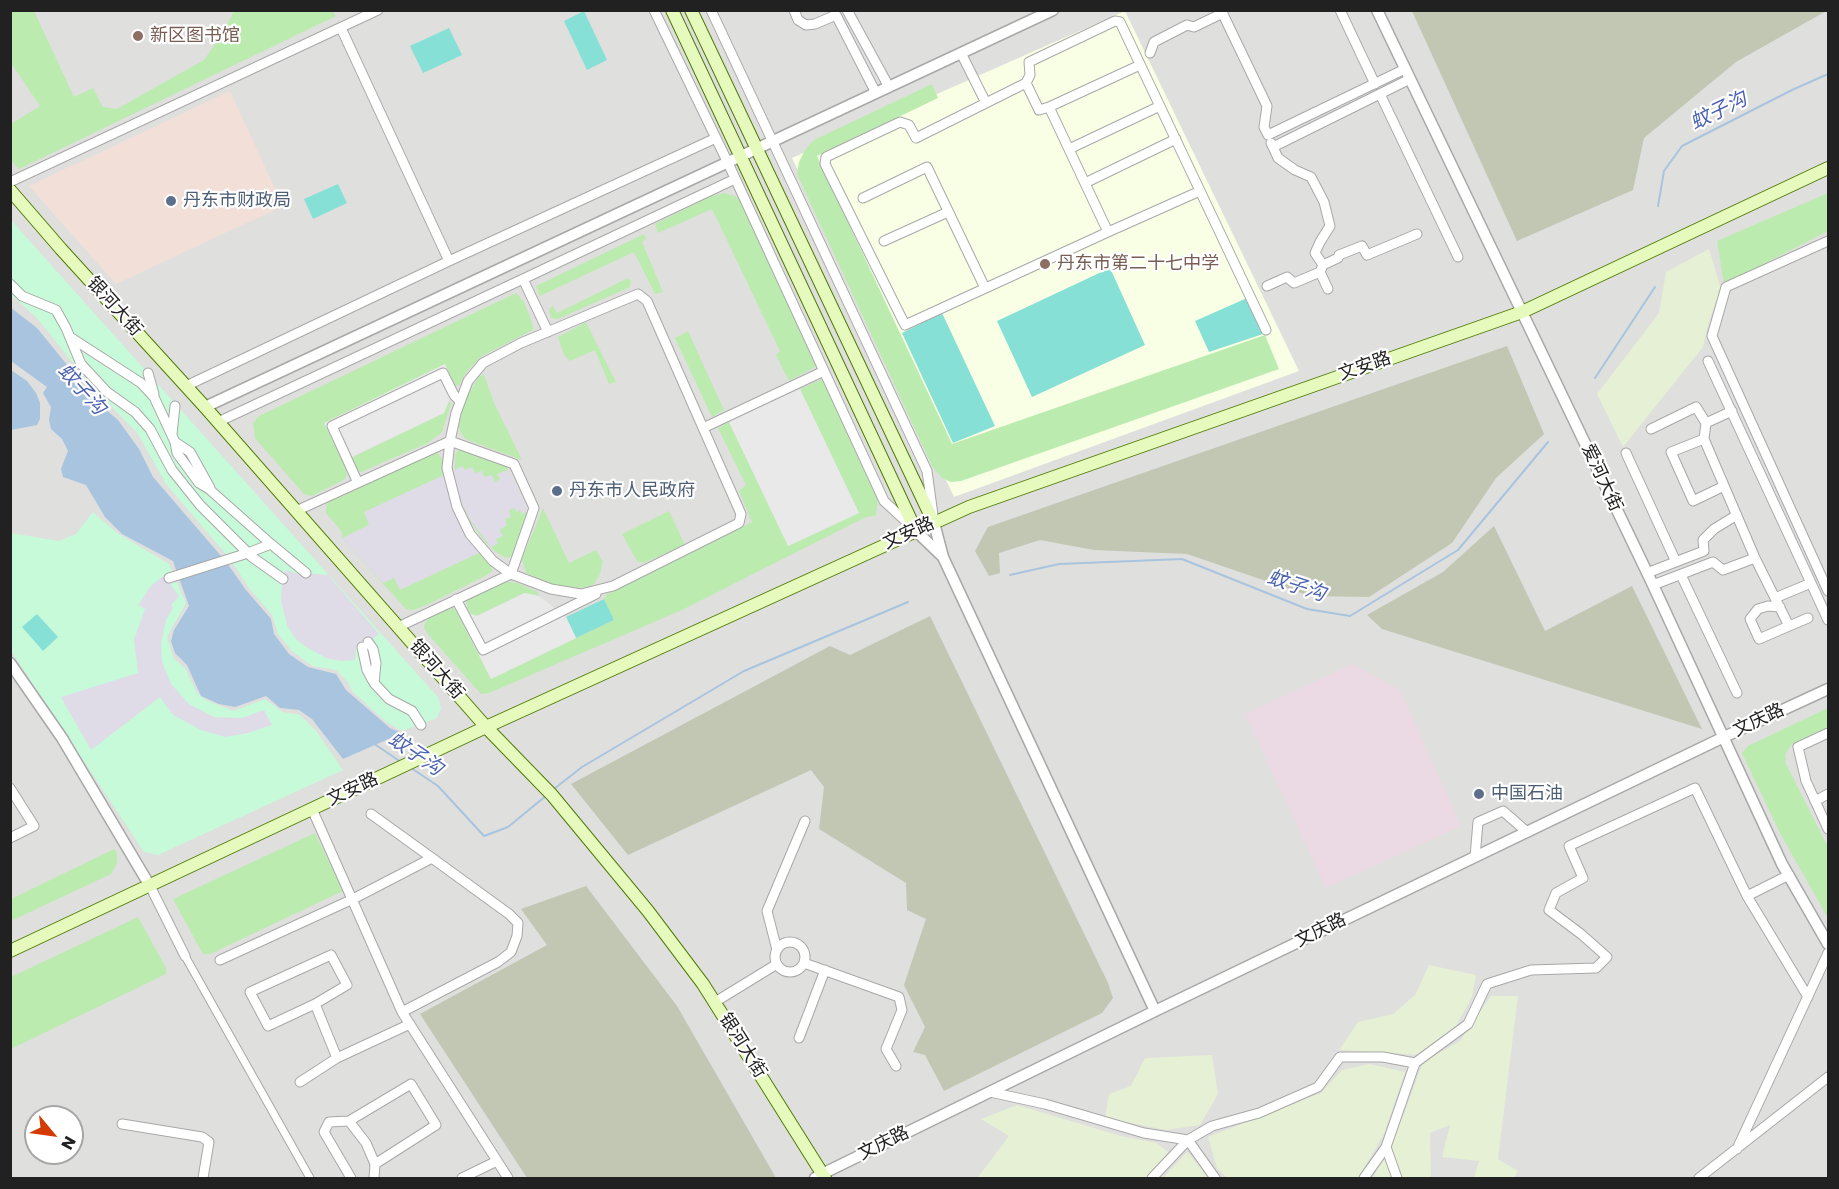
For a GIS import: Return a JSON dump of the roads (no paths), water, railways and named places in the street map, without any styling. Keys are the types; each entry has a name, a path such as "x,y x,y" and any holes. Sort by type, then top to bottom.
{"main road":[{"path":"672,10 916,531"},
{"path":"691,10 934,523"},
{"name":"文安路","path":"10,951 486,727 969,507 1522,312 1828,170"},
{"name":"银河大街","path":"10,190 205,407 486,727 550,792 648,911 715,1002 821,1177"}],"street":[{"path":"10,182 378,10"},
{"path":"654,10 728,163 884,501 943,557"},
{"path":"711,10 927,471 934,523 943,557 1155,1011"},
{"path":"794,10 798,20 806,25 815,24 842,12"},
{"path":"205,407 1053,10"},
{"path":"1341,10 1375,84"},
{"name":"爱河大街","path":"1377,10 1653,585 1789,875 1828,944"},
{"path":"842,12 876,93"},
{"path":"842,12 889,87"},
{"path":"1149,53 1154,42 1187,25 1194,27 1222,12 1267,106 1264,127 1278,158 1295,170 1311,177 1324,202 1330,226 1315,253 1328,289"},
{"path":"1200,191 905,325 825,164 826,157 900,122 909,124 916,138 1026,83 1030,75 1029,62 1115,21 1120,22 1266,330"},
{"path":"340,28 449,261"},
{"path":"961,54 986,103"},
{"path":"1026,83 1039,110 1140,65"},
{"path":"1268,135 1375,84 1408,74"},
{"path":"1273,147 1380,94 1408,74"},
{"path":"1380,94 1458,257"},
{"path":"1069,149 1160,106"},
{"path":"1049,107 1108,232"},
{"path":"186,386 716,138"},
{"path":"1085,183 1176,140"},
{"path":"863,198 927,167 985,288"},
{"path":"218,422 735,179"},
{"path":"884,241 948,212"},
{"path":"1267,286 1287,277 1294,283 1338,258 1339,255 1362,246 1367,255 1417,234"},
{"path":"1828,241 1726,287 1712,336 1828,591"},
{"path":"523,279 548,332"},
{"path":"10,284 22,296 56,310 81,364 107,392 135,412 150,429 172,470 200,505 248,553 283,579"},
{"path":"456,599 483,650 613,586 739,523 741,513 647,301 638,294 521,343 483,363 468,381 460,401 450,441 447,468 457,507 470,534 493,561 511,574 550,589 580,594 613,586"},
{"path":"70,337 141,383 154,396"},
{"path":"1708,361 1828,620"},
{"path":"703,428 824,371"},
{"path":"148,373 154,396 173,438 177,453 199,483 211,490 306,573"},
{"path":"358,483 332,426 443,373 454,395 460,401"},
{"path":"173,438 175,406"},
{"path":"1651,429 1695,407 1706,423 1704,439 1724,486 1755,558 1789,626"},
{"path":"1706,423 1732,411"},
{"path":"1704,439 1671,452 1694,501 1724,486"},
{"path":"296,511 450,441 514,464 534,508 511,574 398,627"},
{"path":"1626,453 1676,562"},
{"path":"1647,573 1704,551 1703,540 1714,529 1737,515"},
{"path":"169,578 271,544"},
{"path":"1653,585 1713,562 1723,570 1755,558"},
{"path":"1681,575 1737,693"},
{"path":"1775,598 1811,583"},
{"path":"1780,608 1768,606 1758,609 1750,619 1759,639 1808,618"},
{"path":"365,645 374,650 376,663 374,683 389,699 412,711 421,724"},
{"path":"10,663 62,738 150,886 185,956 310,1179"},
{"name":"文庆路","path":"821,1177 1155,1011 1828,689"},
{"path":"1828,733 1798,747 1806,781 1828,829"},
{"path":"10,788 34,826 10,838"},
{"path":"1364,1179 1386,1147 1415,1063 1467,1024 1487,984 1531,970 1596,968 1607,957 1549,910 1556,893 1584,878 1569,846 1695,788 1747,896 1808,998"},
{"path":"1815,801 1828,794"},
{"path":"312,809 402,1012 508,1179"},
{"path":"1475,857 1478,822 1503,811 1527,832"},
{"path":"371,814 510,914 518,923 517,936 511,951 498,962 402,1012"},
{"path":"777,950 766,911 804,821"},
{"path":"220,960 353,899 432,858"},
{"path":"1747,896 1789,875"},
{"path":"789,942 799,945 804,953 804,963 793,972 783,971 777,964 775,954 780,946 789,942"},
{"path":"1737,1149 1828,953"},
{"path":"332,955 347,985 315,1004 268,1026 250,992 332,955"},
{"path":"804,963 899,998 902,1010 886,1049 896,1066"},
{"path":"715,1002 777,964"},
{"path":"799,1038 825,970"},
{"path":"315,1004 337,1058"},
{"path":"300,1082 337,1058 410,1024"},
{"path":"1152,1179 1188,1140 1212,1126 1259,1113 1318,1087 1340,1057 1383,1057 1415,1063"},
{"path":"1699,1179 1828,1077"},
{"path":"351,1179 324,1132 329,1122 349,1121 411,1083 436,1125 375,1164"},
{"path":"990,1092 1045,1104 1144,1133 1188,1140 1215,1179"},
{"path":"349,1121 366,1143 375,1164 374,1179"},
{"path":"122,1124 202,1137 209,1142 203,1179"},
{"path":"1386,1147 1397,1179"},
{"path":"462,1179 496,1161"}],"water":[{"path":"10,307 37,328 99,404 118,420 139,449 153,477 227,563 271,619 274,634 289,654 308,667 336,674 346,690 390,728 402,733 343,759 312,719 299,710 280,708 266,696 235,707 219,704 201,696 187,665 175,653 171,641 174,630 189,606 173,561 122,534 105,517 86,485 63,477 61,469 68,451 62,439 51,429 49,420 51,407 43,393 47,387 11,361"},
{"path":"11,370 27,381 36,393 40,403 40,419 37,425 11,430"}],"waterway":[{"name":"蚊子沟","path":"1658,206 1664,171 1682,146 1828,74"},
{"name":"蚊子沟","path":"1595,378 1655,287"},
{"name":"蚊子沟","path":"1010,575 1059,564 1182,559 1307,609 1350,616 1458,550 1548,442"},
{"name":"蚊子沟","path":"554,789 582,767 744,671 908,602"},
{"name":"蚊子沟","path":"373,743 401,762"},
{"name":"蚊子沟","path":"411,768 438,786 484,836 508,827 547,795"}],"place":[{"name":"新区图书馆","path":"138,36"},
{"name":"丹东市财政局","path":"171,201"},
{"name":"丹东市第二十七中学","path":"1045,264"},
{"name":"丹东市人民政府","path":"557,491"},
{"name":"中国石油","path":"1479,794"}]}
